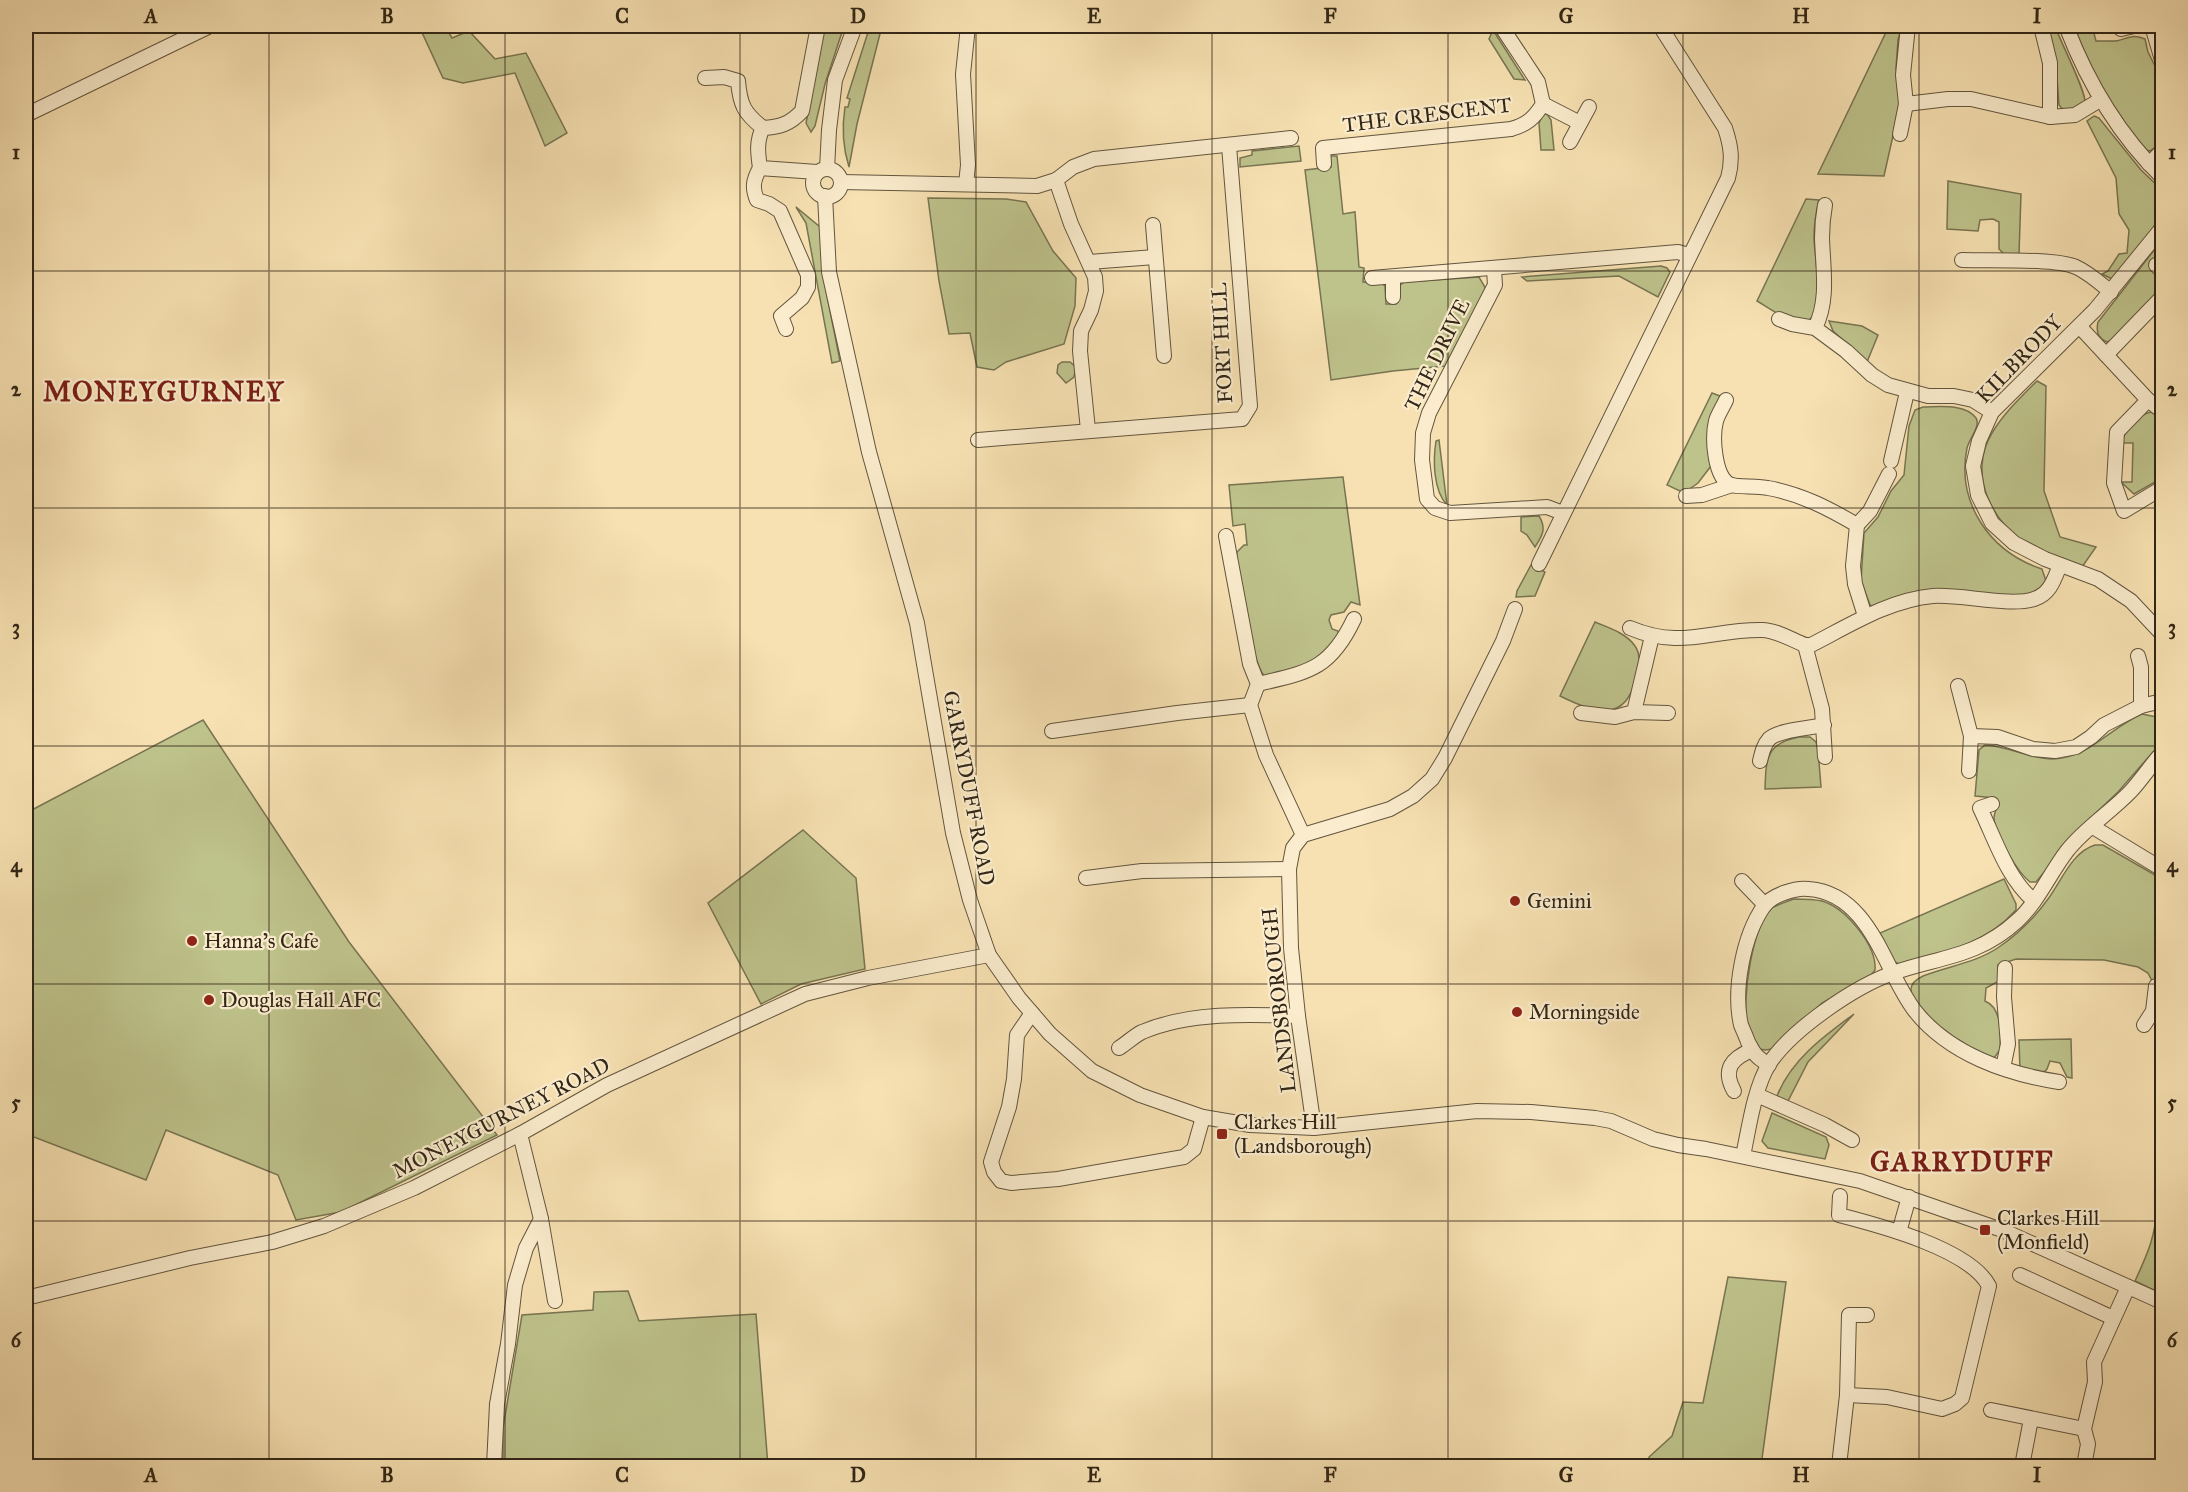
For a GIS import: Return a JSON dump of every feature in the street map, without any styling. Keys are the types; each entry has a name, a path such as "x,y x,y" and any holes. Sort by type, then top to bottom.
{"street":[{"path":"26,115 210,26"},
{"path":"705,78 724,77 738,81 740,103 750,118 763,128 779,127 793,121 802,111 818,26"},
{"name":"GARRYDUFF ROAD","path":"855,26 835,81 822,171 813,180 814,189 825,196 829,272 869,452 917,623 953,833 970,900 989,954 1050,1034 1092,1071 1140,1095 1203,1117 1250,1125 1314,1128 1478,1111 1550,1113 1611,1121 1670,1143 1860,1181 1909,1197 2002,1230 2163,1302"},
{"path":"966,184 968,165 963,74 968,26"},
{"name":"THE CRESCENT","path":"1324,164 1323,148 1512,129 1525,125 1535,118 1543,104 1538,82 1501,26"},
{"path":"1539,564 1688,255 1728,178 1732,164 1731,145 1725,128 1660,26"},
{"path":"1899,135 1906,104 1903,75 1908,26"},
{"path":"2041,26 2050,69 2050,117"},
{"path":"2066,26 2075,50 2110,116 2163,177"},
{"path":"2152,26 2163,60"},
{"path":"1906,104 1971,99 2050,117 2075,115 2100,100"},
{"path":"1543,104 1580,123"},
{"path":"1570,142 1589,107"},
{"path":"763,128 759,134 757,149 760,168 755,177 753,190 757,200 780,211 808,274 808,287 802,298 781,316 786,329"},
{"path":"841,182 1037,186 1056,180 1073,167 1094,159 1292,138"},
{"name":"FORT HILL","path":"978,440 1242,419 1250,406 1229,146"},
{"path":"2150,164 2163,151"},
{"path":"760,168 837,173 841,182 838,191 825,196"},
{"path":"1056,180 1071,224 1095,277 1096,291 1091,310 1081,331 1080,351 1088,430"},
{"path":"1815,328 1819,320 1825,280 1822,238 1825,205"},
{"path":"1154,225 1164,356"},
{"name":"KILBRODY","path":"2163,228 2080,327 2013,389 1992,412 1979,441 1973,466 1978,495 1992,523 2014,543 2060,565 2097,579 2131,601 2163,634"},
{"name":"THE DRIVE","path":"1372,279 1678,252 1688,255"},
{"path":"1089,262 1155,258"},
{"path":"1962,260 2057,264 2074,267 2090,275 2111,292"},
{"name":"THE DRIVE","path":"1494,269 1495,285 1425,424 1422,460 1427,499 1435,508 1450,513 1547,507 1563,513"},
{"path":"1393,277 1393,297"},
{"path":"2106,355 2163,297"},
{"path":"1779,319 1815,328 1846,351 1872,375 1888,385 1928,396 1954,396 1973,400 1992,412"},
{"path":"2080,327 2148,400 2163,411"},
{"path":"1865,616 1855,584 1853,566 1857,525 1870,511 1890,467 1907,392"},
{"path":"1725,400 1716,421 1714,442 1722,478 1732,485"},
{"path":"2148,400 2117,432 2114,483 2124,511 2163,488"},
{"path":"1686,496 1702,495 1732,485 1768,488 1809,499 1857,525"},
{"path":"1226,536 1250,664 1258,684 1250,705 1266,755 1303,835 1390,809 1413,796 1432,780 1503,641 1515,609"},
{"path":"1630,628 1652,636 1675,639 1763,630 1811,645 1865,616 1916,599 1959,596 2019,602 2032,600 2045,594 2060,565"},
{"path":"1258,684 1303,673 1322,663 1338,649 1354,619"},
{"path":"1634,712 1652,636"},
{"path":"1805,645 1824,725 1825,757"},
{"path":"2138,656 2141,667 2141,706"},
{"path":"1959,686 1971,736 1969,771"},
{"path":"1971,736 1998,737 2033,749 2055,751 2076,747 2104,725 2141,706 2163,701"},
{"path":"1052,731 1250,705"},
{"path":"1581,713 1615,717 1634,712 1668,713"},
{"path":"1760,761 1763,747 1771,737 1824,725"},
{"path":"1743,1156 1757,1095 1769,1065 1808,1024 1849,994 1892,974 1963,954 1985,945 2018,921 2068,850 2130,792 2163,753"},
{"path":"1992,804 1980,808 2012,874 2023,891 2034,901"},
{"path":"2093,827 2163,869"},
{"name":"LANDSBOROUGH","path":"1303,835 1293,848 1289,868 1291,948 1314,1128"},
{"path":"1086,878 1142,871 1289,868"},
{"path":"1742,881 1765,905"},
{"path":"1769,1065 1757,1057 1752,1050 1741,1025 1739,989 1743,957 1752,931 1765,905 1782,894 1808,888 1831,894 1853,910 1872,933 1892,974 1916,1012 1936,1032 1964,1053 2025,1077 2059,1083"},
{"name":"MONEYGURNEY ROAD","path":"26,1298 190,1258 272,1242 324,1226 414,1188 520,1134 607,1085 806,994 868,978 964,961 989,954"},
{"path":"2003,1068 2008,1044 2004,997 2006,968"},
{"path":"2144,1025 2158,1013 2156,986"},
{"path":"1032,1013 1017,1035 1014,1079 1009,1107 991,1162 993,1172 1001,1181 1011,1183 1058,1179 1184,1157 1194,1149 1203,1117"},
{"path":"1119,1048 1140,1033 1163,1025 1221,1015 1298,1016"},
{"path":"1734,1091 1730,1083 1730,1065 1738,1055 1752,1050"},
{"path":"1757,1095 1825,1125 1852,1140"},
{"path":"520,1134 541,1219 555,1301"},
{"path":"1840,1196 1839,1215 1926,1241 1984,1276 1989,1286 1962,1398 1955,1404 1942,1409 1887,1397 1847,1395"},
{"path":"1899,1232 1909,1197"},
{"path":"494,1467 497,1404 508,1344 515,1285 525,1248 541,1219"},
{"path":"2020,1275 2113,1318"},
{"path":"2084,1467 2088,1444 2084,1429 2095,1382 2094,1362 2128,1287"},
{"path":"1839,1467 1847,1395 1849,1315 1867,1316"},
{"path":"1992,1410 2084,1429"},
{"path":"2022,1467 2031,1419"}],"green space":[{"path":"419,26 445,26 452,38 469,31 495,59 526,53 567,133 545,146 515,73 463,83 443,78"},
{"path":"825,26 844,26 825,84 815,126 811,132 806,123"},
{"path":"870,26 882,26 857,124 849,167 844,137 845,107 848,107 850,99 847,98"},
{"path":"1889,26 1902,26 1898,40 1896,68 1900,99 1884,176 1818,174"},
{"path":"2047,26 2055,26 2078,78 2085,103 2080,108 2065,112 2059,105 2056,64"},
{"path":"2074,26 2092,26 2096,41 2116,41 2133,36 2145,39 2148,52 2162,80 2162,142 2150,151 2135,139 2114,109 2095,74"},
{"path":"1493,30 1525,80 1514,79 1489,39"},
{"path":"1543,114 1547,114 1551,120 1554,150 1541,150 1539,123"},
{"path":"2094,116 2099,118 2141,170 2162,190 2162,215 2141,245 2112,279 2102,274 2108,271 2119,254 2127,253 2129,230 2119,214 2116,178 2087,121"},
{"path":"1299,146 1301,161 1240,167 1240,158 1252,155 1252,151"},
{"path":"1330,156 1337,156 1343,214 1355,212 1359,267 1364,268 1363,282 1380,282 1385,286 1386,304 1396,304 1399,286 1404,282 1479,277 1486,289 1445,366 1331,380 1305,170 1331,167"},
{"path":"1948,181 2021,194 2019,254 2004,254 1999,249 1999,222 1993,219 1980,220 1978,231 1947,229"},
{"path":"928,198 1006,199 1026,202 1053,251 1076,278 1075,306 1064,344 1006,362 994,370 977,367 970,333 949,334"},
{"path":"1806,199 1819,200 1814,238 1818,284 1815,310 1811,318 1798,322 1786,318 1757,301"},
{"path":"796,207 820,227 826,291 840,361 832,363 806,223"},
{"path":"2162,240 2162,268 2157,275 2162,285 2160,294 2115,339 2104,341 2098,334 2098,322"},
{"path":"1661,266 1670,272 1658,297 1619,276 1527,281 1522,277"},
{"path":"1829,321 1862,326 1878,335 1867,362 1833,331"},
{"path":"1062,362 1070,362 1076,367 1074,377 1066,383 1057,373 1058,365"},
{"path":"2037,381 2046,386 2044,491 2060,537 2096,547 2082,567 2037,549 2017,537 1995,512 1983,481 1982,465 1985,449 1992,433 2007,412"},
{"path":"1712,393 1720,396 1709,439 1711,466 1698,483 1684,493 1667,485"},
{"path":"1923,407 1958,408 1971,413 1976,418 1977,425 1967,448 1965,468 1972,506 1981,523 2007,551 2042,569 2046,581 2043,589 2024,597 1951,591 1876,608 1870,605 1861,581 1864,533 1878,517 1891,491 1904,475 1909,426 1915,410"},
{"path":"2151,412 2159,416 2162,422 2162,478 2134,494 2121,482 2132,482 2133,443 2122,443 2123,438 2132,424 2141,416"},
{"path":"1439,440 1447,505 1442,499 1435,475 1435,449 1436,441"},
{"path":"1343,477 1360,605 1351,602 1344,612 1331,615 1329,620 1332,629 1338,631 1339,643 1303,670 1266,678 1261,671 1251,641 1236,559 1237,552 1247,545 1245,524 1233,526 1229,485"},
{"path":"1539,516 1543,529 1535,547 1527,535 1521,531 1521,517"},
{"path":"1531,565 1545,572 1535,596 1516,597 1517,591"},
{"path":"1595,622 1627,638 1635,646 1639,657 1636,677 1625,702 1616,708 1607,710 1584,707 1560,696"},
{"path":"2142,714 2162,718 2162,745 2081,827 2036,882 2030,882 2008,853 1999,835 1994,820 1996,798 1975,796 1979,750 1985,745 2044,758 2066,757 2089,748"},
{"name":"Douglas Hall AFC","path":"203,720 349,942 497,1135 341,1212 296,1220 278,1175 166,1130 146,1180 26,1134 26,813"},
{"path":"1799,737 1810,737 1816,742 1821,787 1765,789 1767,761 1770,754 1780,743"},
{"path":"803,830 856,878 865,969 801,984 761,1004 708,903"},
{"path":"2095,845 2103,845 2162,879 2162,983 2153,983 2148,973 2138,967 2104,960 2016,959 1998,965 1999,981 1986,988 1985,1001 1995,1009 1999,1022 2000,1050 1994,1058 1988,1057 1942,1029 1920,1009 1913,999 1911,989 1915,981 1923,976 1981,957 2006,942 2038,912 2074,860"},
{"path":"2004,879 2016,904 2016,910 1991,932 1962,946 1931,956 1899,964 1895,962 1880,933"},
{"path":"1793,899 1822,901 1841,911 1865,939 1871,950 1875,970 1871,975 1822,1003 1772,1049 1760,1049 1747,1024 1746,998 1750,963 1765,917 1772,908"},
{"path":"1854,1014 1808,1062 1788,1101 1777,1096 1783,1083 1800,1060 1820,1040"},
{"path":"2071,1039 2072,1078 2067,1077 2060,1063 2050,1061 2042,1074 2020,1071 2019,1040"},
{"path":"1772,1113 1826,1137 1829,1145 1825,1159 1768,1148 1762,1141"},
{"path":"2162,1206 2162,1294 2135,1281 2153,1236 2156,1207"},
{"path":"1728,1277 1786,1282 1761,1466 1648,1466 1649,1457 1672,1436 1683,1402 1703,1403"},
{"path":"628,1291 639,1321 756,1314 768,1466 503,1466 503,1428 522,1315 593,1310 594,1292"}],"place":[{"name":"Gemini","path":"1515,901"},
{"name":"Hanna's Cafe","path":"192,941"},
{"name":"Douglas Hall AFC","path":"209,1000"},
{"name":"Morningside","path":"1517,1012"},
{"name":"Clarkes Hill (Landsborough)","path":"1222,1134"},
{"name":"Clarkes Hill (Monfield)","path":"1985,1230"}],"district":[{"name":"MONEYGURNEY","path":"164,392"},
{"name":"GARRYDUFF","path":"1962,1162"}]}
